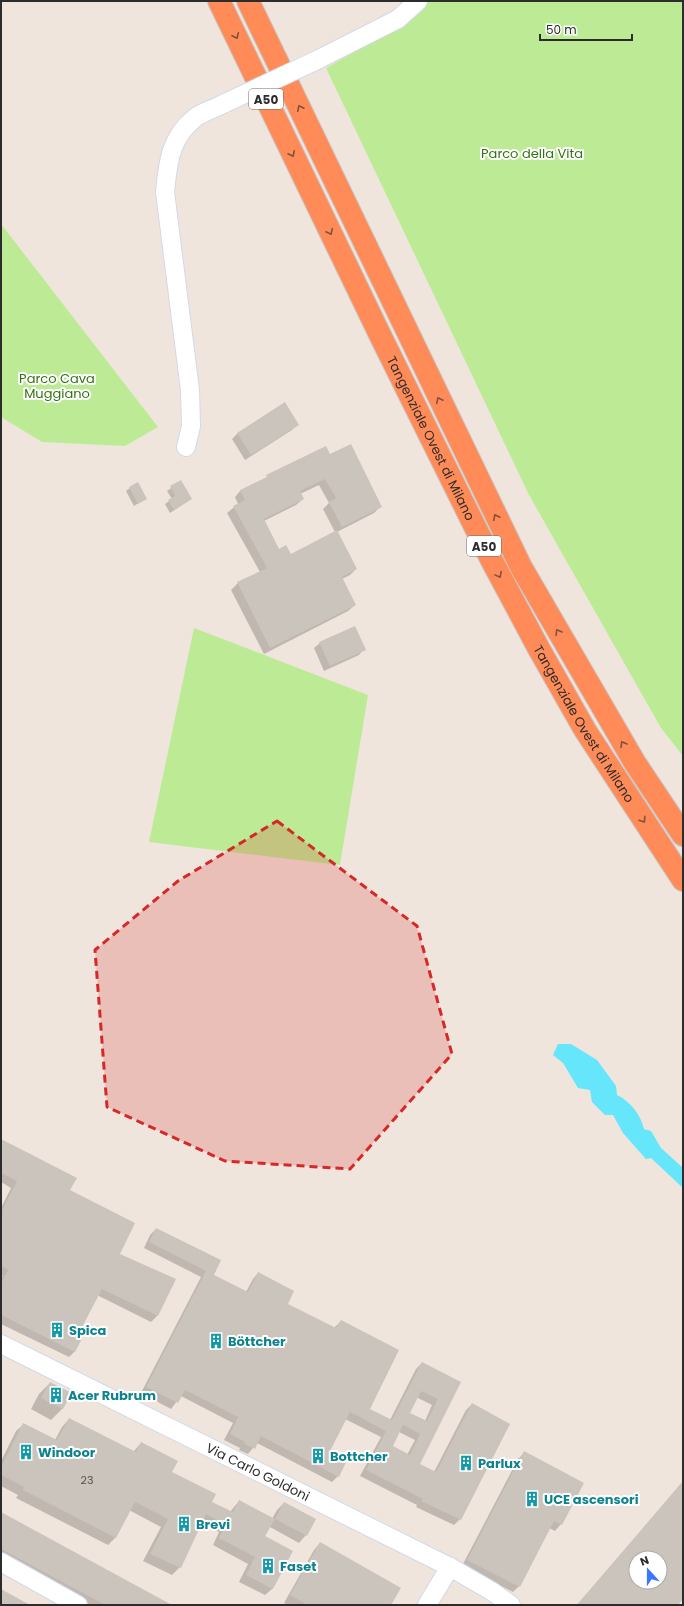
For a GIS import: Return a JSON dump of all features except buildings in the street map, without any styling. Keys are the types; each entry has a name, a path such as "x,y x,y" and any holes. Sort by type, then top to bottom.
{"highway":[{"name":"Tangenziale Ovest di Milano","path":"219,1 384,344 494,566 539,649 586,730 683,880"},
{"name":"Tangenziale Ovest di Milano","path":"248,1 521,567 635,763 683,835"},
{"path":"635,763 670,794 683,809"}],"street":[{"path":"186,446 191,426 190,390 165,192 168,163 175,140 196,117 317,60 398,19 418,1"},
{"name":"Via Carlo Goldoni","path":"1,1344 450,1567 493,1592 511,1605"},
{"path":"1,1562 78,1605"},
{"path":"427,1605 450,1567"}],"highlighted area":[{"path":"277,821 417,926 452,1054 350,1169 225,1161 107,1107 95,950 178,881"}],"green space":[{"name":"Parco della Vita","path":"426,1 683,1 683,756 661,728 529,495 326,68 406,23"},
{"name":"Parco Cava Muggiano","path":"1,224 158,427 125,446 42,442 1,417"},
{"path":"194,628 368,695 340,865 149,842"}],"water":[{"path":"558,1044 571,1044 597,1060 616,1086 617,1095 627,1101 637,1113 644,1129 651,1131 661,1148 683,1168 683,1188 651,1158 646,1159 623,1133 613,1115 605,1115 592,1102 590,1090 578,1088 563,1063 553,1055"}],"place":[{"name":"Spica","path":"57,1330"},
{"name":"Böttcher","path":"216,1341"},
{"name":"Acer Rubrum","path":"56,1395"},
{"name":"Windoor","path":"26,1452"},
{"name":"Bottcher","path":"318,1456"},
{"name":"Parlux","path":"466,1463"},
{"name":"UCE ascensori","path":"532,1499"},
{"name":"Brevi","path":"184,1524"},
{"name":"Faset","path":"268,1566"}]}
